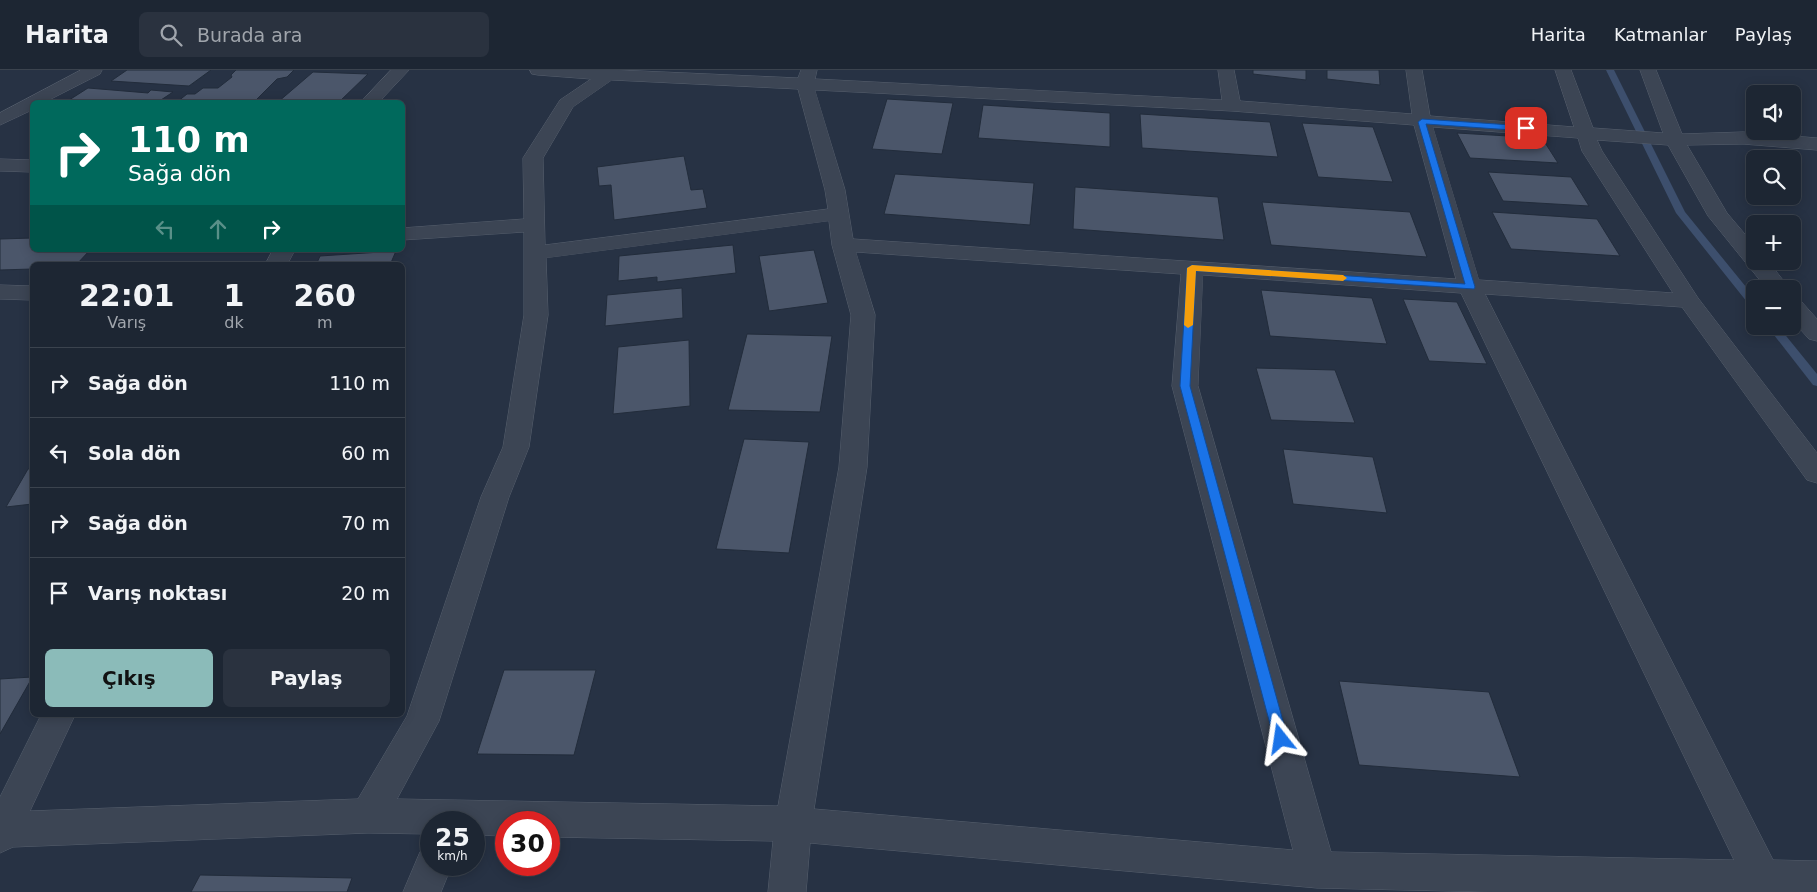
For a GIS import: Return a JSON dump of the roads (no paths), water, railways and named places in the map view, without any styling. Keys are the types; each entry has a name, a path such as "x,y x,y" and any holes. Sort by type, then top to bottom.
{"street":[{"path":"39,100 94,70"},
{"path":"372,100 401,70"},
{"path":"538,70 807,77 1232,106 1675,140 1744,138 1817,144"},
{"path":"1226,70 1232,106"},
{"path":"1414,70 1422,122 1470,287 1762,878"},
{"path":"1563,70 1592,150 1689,301 1817,473"},
{"path":"1648,70 1675,140 1718,216 1746,249"},
{"path":"368,816 422,721 495,497 516,447 536,315 533,158 566,104 609,73"},
{"path":"787,892 793,824 853,467 863,314 843,245 834,190 807,77"},
{"path":"0,120 30,105"},
{"path":"0,165 30,166"},
{"path":"534,254 838,214"},
{"path":"405,234 533,225"},
{"path":"843,245 1689,301"},
{"path":"1192,268 1185,386 1317,870"},
{"path":"1763,270 1772,280"},
{"path":"0,292 30,293"},
{"path":"57,717 1,832 368,816 420,819"},
{"path":"485,820 793,824 1317,870 1552,883 1762,878 1817,880"},
{"path":"422,892 429,876"}],"waterway":[{"path":"1610,70 1681,213 1746,294"},
{"path":"1779,335 1817,382"}]}
